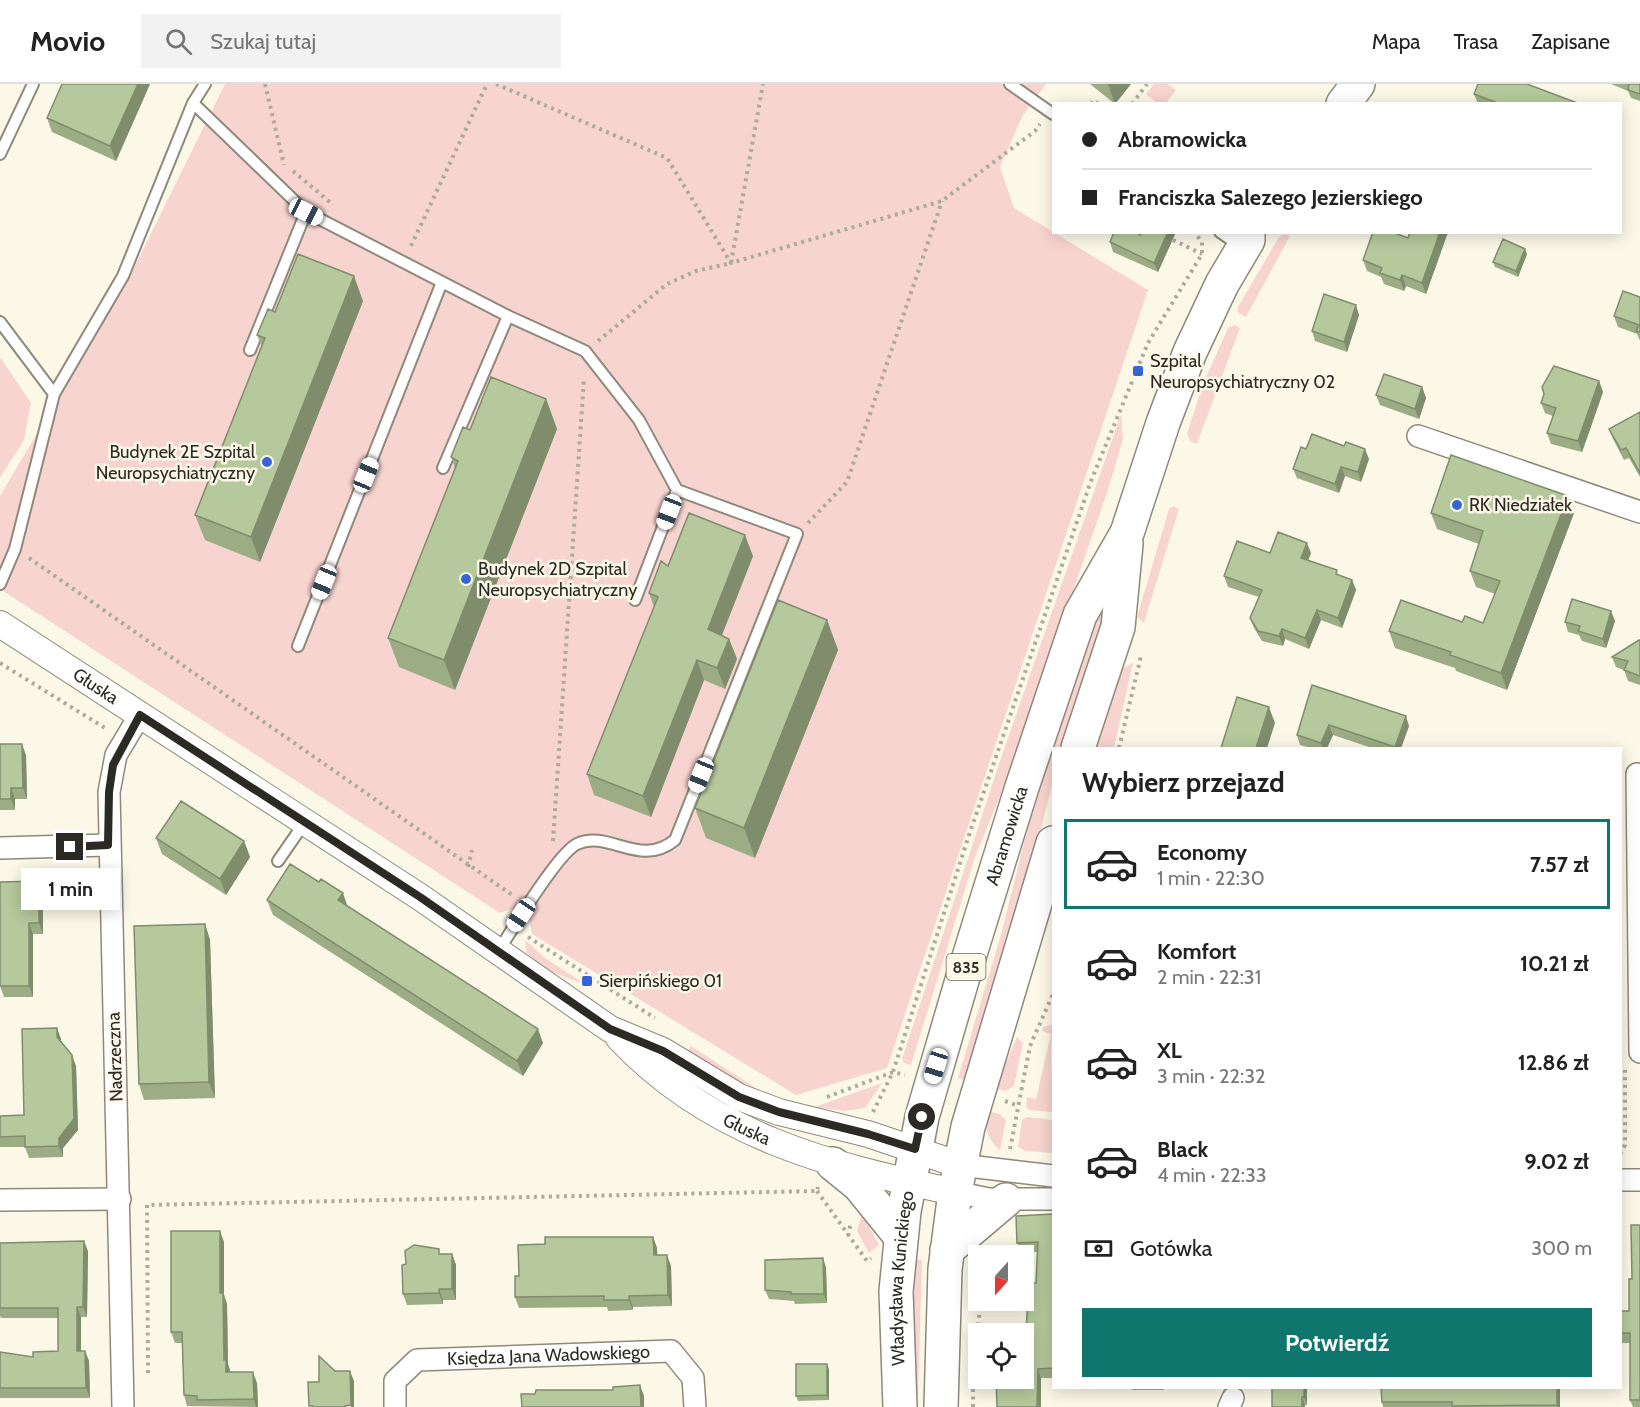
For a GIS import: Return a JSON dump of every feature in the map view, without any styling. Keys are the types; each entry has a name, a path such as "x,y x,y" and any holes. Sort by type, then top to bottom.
{"main road":[{"path":"1344,102 1358,84"},
{"name":"Abramowicka","path":"915,1149 932,1081 965,970 1041,729 1080,615 1127,533 1163,423 1191,352 1244,237"},
{"name":"Abramowicka","path":"1078,747 1118,627 1127,533"},
{"name":"835","path":"941,1407 947,1251 957,1179 978,1093 1052,846"},
{"name":"Władysława Kunickiego","path":"900,1407 896,1308 901,1237 915,1149"},
{"path":"826,1181 859,1185 901,1237"},
{"path":"947,1251 1006,1200"}],"street":[{"path":"1418,436 1640,512"},
{"name":"Głuska","path":"0,624 305,821 498,952 610,1029 660,1077 722,1120 826,1181 909,1182 957,1179"},
{"name":"Nadrzeczna","path":"123,1407 120,1199 108,845 109,792 116,755 140,715"},
{"path":"1637,774 1629,819 1640,1052"},
{"path":"0,848 108,845"},
{"name":"Głuska","path":"610,1029 663,1051 739,1097 779,1112 868,1134 915,1149 957,1179"},
{"path":"957,1179 1052,1176"},
{"path":"957,1179 1006,1200 1052,1199"},
{"path":"1622,1180 1640,1180"},
{"path":"0,1200 120,1199"},
{"name":"Księdza Jana Wadowskiego","path":"395,1407 395,1381 417,1360 671,1351 693,1378 694,1407"}],"lane":[{"path":"0,154 33,84"},
{"path":"0,584 15,549 54,394 123,276 193,103 205,84"},
{"path":"1010,84 1051,113"},
{"path":"193,103 306,212 508,316 585,351 639,420 677,490 797,534 675,840 662,849 651,852 590,841 576,844 551,871 498,952"},
{"path":"250,350 306,212"},
{"path":"298,646 442,282"},
{"path":"443,468 508,316"},
{"path":"0,322 54,394"},
{"path":"635,600 677,490"},
{"path":"278,861 305,821"}],"path":[{"path":"265,84 284,164 334,206"},
{"path":"408,252 487,84"},
{"path":"496,84 667,158 731,263"},
{"path":"731,263 763,84"},
{"path":"1134,102 1147,84"},
{"path":"551,871 585,351 667,284 696,271 731,263 942,201 1035,131 1051,113"},
{"path":"797,534 847,482 942,201"},
{"path":"1173,240 1202,254"},
{"path":"15,549 468,867 528,905"},
{"path":"1119,747 1143,649"},
{"path":"0,663 105,728 101,747 116,755"},
{"path":"468,867 472,850"},
{"path":"513,928 660,1022"},
{"path":"1019,1106 1030,1046 1052,996"},
{"path":"822,1100 892,1072"},
{"path":"148,1384 147,1205 826,1181 867,1261"},
{"path":"973,1407 973,1370 980,1311"}],"shaded area":[{"path":"225,84 1046,84 1023,115 1000,167 1014,208 1052,231 1052,234 1056,234 1148,290 887,1068 796,1095 532,934 529,919 511,909 500,913 0,589 0,496 130,276"},
{"path":"1154,84 1168,84 1176,90 1167,102 1156,102 1146,94"},
{"path":"1284,234 1290,236 1246,317 1238,313 1238,307 1279,237"},
{"path":"1234,325 1240,328 1197,444 1191,442 1187,434 1203,384 1228,328"},
{"path":"0,357 31,403 24,440 0,478"},
{"path":"1121,414 1123,439 1108,490 1014,762 975,857 911,1065 904,1063 902,1059 1001,758"},
{"path":"1173,506 1179,509 1144,623 1137,617 1169,509"},
{"path":"1108,582 1117,585 1063,747 1052,747 1052,785 1038,841 967,1081 958,1078 1001,935 1043,767"},
{"path":"1133,663 1114,747 1092,747 1118,671"},
{"path":"525,940 545,958 588,986 545,969 526,952"},
{"path":"1052,1024 1051,1112 1029,1110 1026,1106 1027,1097 1036,1099 1051,1034 1042,1031 1043,1027"},
{"path":"1017,1037 1023,1043 1014,1086 1006,1091 995,1088"},
{"path":"691,1046 777,1102 776,1104 687,1053"},
{"path":"882,1083 865,1108 844,1111 815,1107"},
{"path":"988,1111 999,1114 1006,1120 1000,1150 992,1142 988,1133 986,1122"},
{"path":"1027,1117 1052,1120 1052,1153 1025,1151 1018,1147 1022,1120"},
{"path":"862,1213 879,1245 869,1253 857,1231"},
{"path":"912,1259 922,1260 918,1400 912,1402"}],"building":[{"path":"62,84 138,84 110,146 47,118"},
{"path":"1478,84 1527,84 1575,102 1495,102 1474,94"},
{"path":"1629,84 1640,84 1640,94 1628,90"},
{"path":"1113,234 1167,234 1154,263 1110,242"},
{"path":"1372,234 1397,234 1408,238 1409,234 1439,234 1422,283 1402,275 1400,280 1380,273 1382,268 1363,260"},
{"path":"1503,239 1525,249 1516,271 1493,262"},
{"path":"298,254 354,276 251,537 195,515 265,338 257,335 268,309 275,312"},
{"path":"1623,291 1640,297 1640,332 1636,331 1639,325 1614,316"},
{"path":"1324,294 1356,305 1344,342 1312,331"},
{"path":"1554,366 1599,381 1578,441 1547,433 1556,408 1541,403 1544,394 1542,387"},
{"path":"1384,374 1422,387 1415,409 1376,395"},
{"path":"491,377 546,399 444,660 388,638 458,461 451,457 463,427 470,430"},
{"path":"1640,412 1640,473 1626,448 1621,450 1609,429"},
{"path":"1312,434 1344,446 1346,442 1365,449 1358,472 1341,467 1335,484 1293,469 1301,447 1306,449"},
{"path":"1451,455 1568,496 1501,673 1450,655 1451,652 1389,631 1401,600 1462,622 1465,616 1483,623 1500,581 1470,571 1483,531 1431,513"},
{"path":"689,513 745,535 708,629 729,639 717,668 697,660 643,796 587,774 658,597 649,593 661,561 668,566"},
{"path":"1278,532 1307,543 1301,558 1337,570 1336,574 1352,580 1338,618 1317,610 1305,638 1282,629 1279,636 1258,631 1250,618 1262,590 1224,576 1237,541 1270,553"},
{"path":"1572,599 1611,611 1603,639 1578,631 1580,626 1565,622"},
{"path":"778,600 827,620 744,828 695,808"},
{"path":"1639,640 1640,676 1624,670 1628,661 1612,657"},
{"path":"1312,685 1406,716 1395,747 1329,725 1321,743 1297,735"},
{"path":"1237,697 1269,707 1256,747 1221,747"},
{"path":"0,744 22,744 23,788 11,788 11,799 0,799"},
{"path":"181,801 244,841 220,879 156,838"},
{"path":"290,864 319,882 321,879 343,893 338,900 538,1029 517,1061 267,900"},
{"path":"39,881 39,923 29,923 29,986 0,986 0,882"},
{"path":"205,924 209,1082 139,1084 134,926"},
{"path":"57,1028 57,1037 72,1055 74,1119 59,1138 59,1146 25,1147 25,1136 0,1137 0,1116 24,1115 22,1029"},
{"path":"1052,1214 1052,1368 1038,1369 1037,1407 997,1407 996,1389 1034,1389 1034,1323 1026,1323 1027,1311 1034,1311 1038,1242 1017,1243 1016,1216"},
{"path":"1631,1225 1640,1225 1640,1400 1630,1400 1630,1333 1622,1333 1622,1311 1629,1311 1629,1279 1632,1279"},
{"path":"171,1231 220,1231 220,1293 223,1293 226,1372 253,1372 254,1399 197,1400 197,1396 184,1395 182,1332 171,1332"},
{"path":"545,1237 653,1237 654,1255 667,1255 668,1295 629,1296 629,1300 604,1300 604,1296 515,1297 515,1276 519,1276 518,1245 545,1244"},
{"path":"84,1241 83,1307 77,1307 77,1351 85,1351 86,1388 0,1388 0,1352 33,1357 33,1352 58,1351 58,1308 0,1308 0,1243"},
{"path":"414,1245 439,1249 439,1254 452,1254 452,1289 439,1289 439,1293 403,1294 402,1265 406,1264 405,1251"},
{"path":"823,1258 824,1294 791,1294 791,1292 765,1290 765,1260"},
{"path":"319,1356 335,1371 350,1371 351,1405 345,1407 309,1406 308,1382 319,1382"},
{"path":"796,1364 827,1364 827,1395 796,1396"},
{"path":"640,1385 641,1407 522,1407 521,1394 535,1394 536,1390 613,1390 613,1387"},
{"path":"1272,1389 1304,1389 1302,1407 1272,1407"},
{"path":"1381,1389 1557,1389 1557,1405 1452,1406 1452,1402 1382,1402"}],"place":[{"name":"Szpital Neuropsychiatryczny 02","path":"1138,371"},
{"name":"Budynek 2E Szpital Neuropsychiatryczny","path":"267,462"},
{"name":"RK Niedziałek","path":"1457,505"},
{"name":"Budynek 2D Szpital Neuropsychiatryczny","path":"466,579"},
{"name":"Sierpińskiego 01","path":"587,981"}],"route":[{"path":"70,847 108,845 110,775 120,748 140,715 420,897 610,1029 663,1051 739,1097 779,1112 868,1134 915,1149 922,1117"}]}
